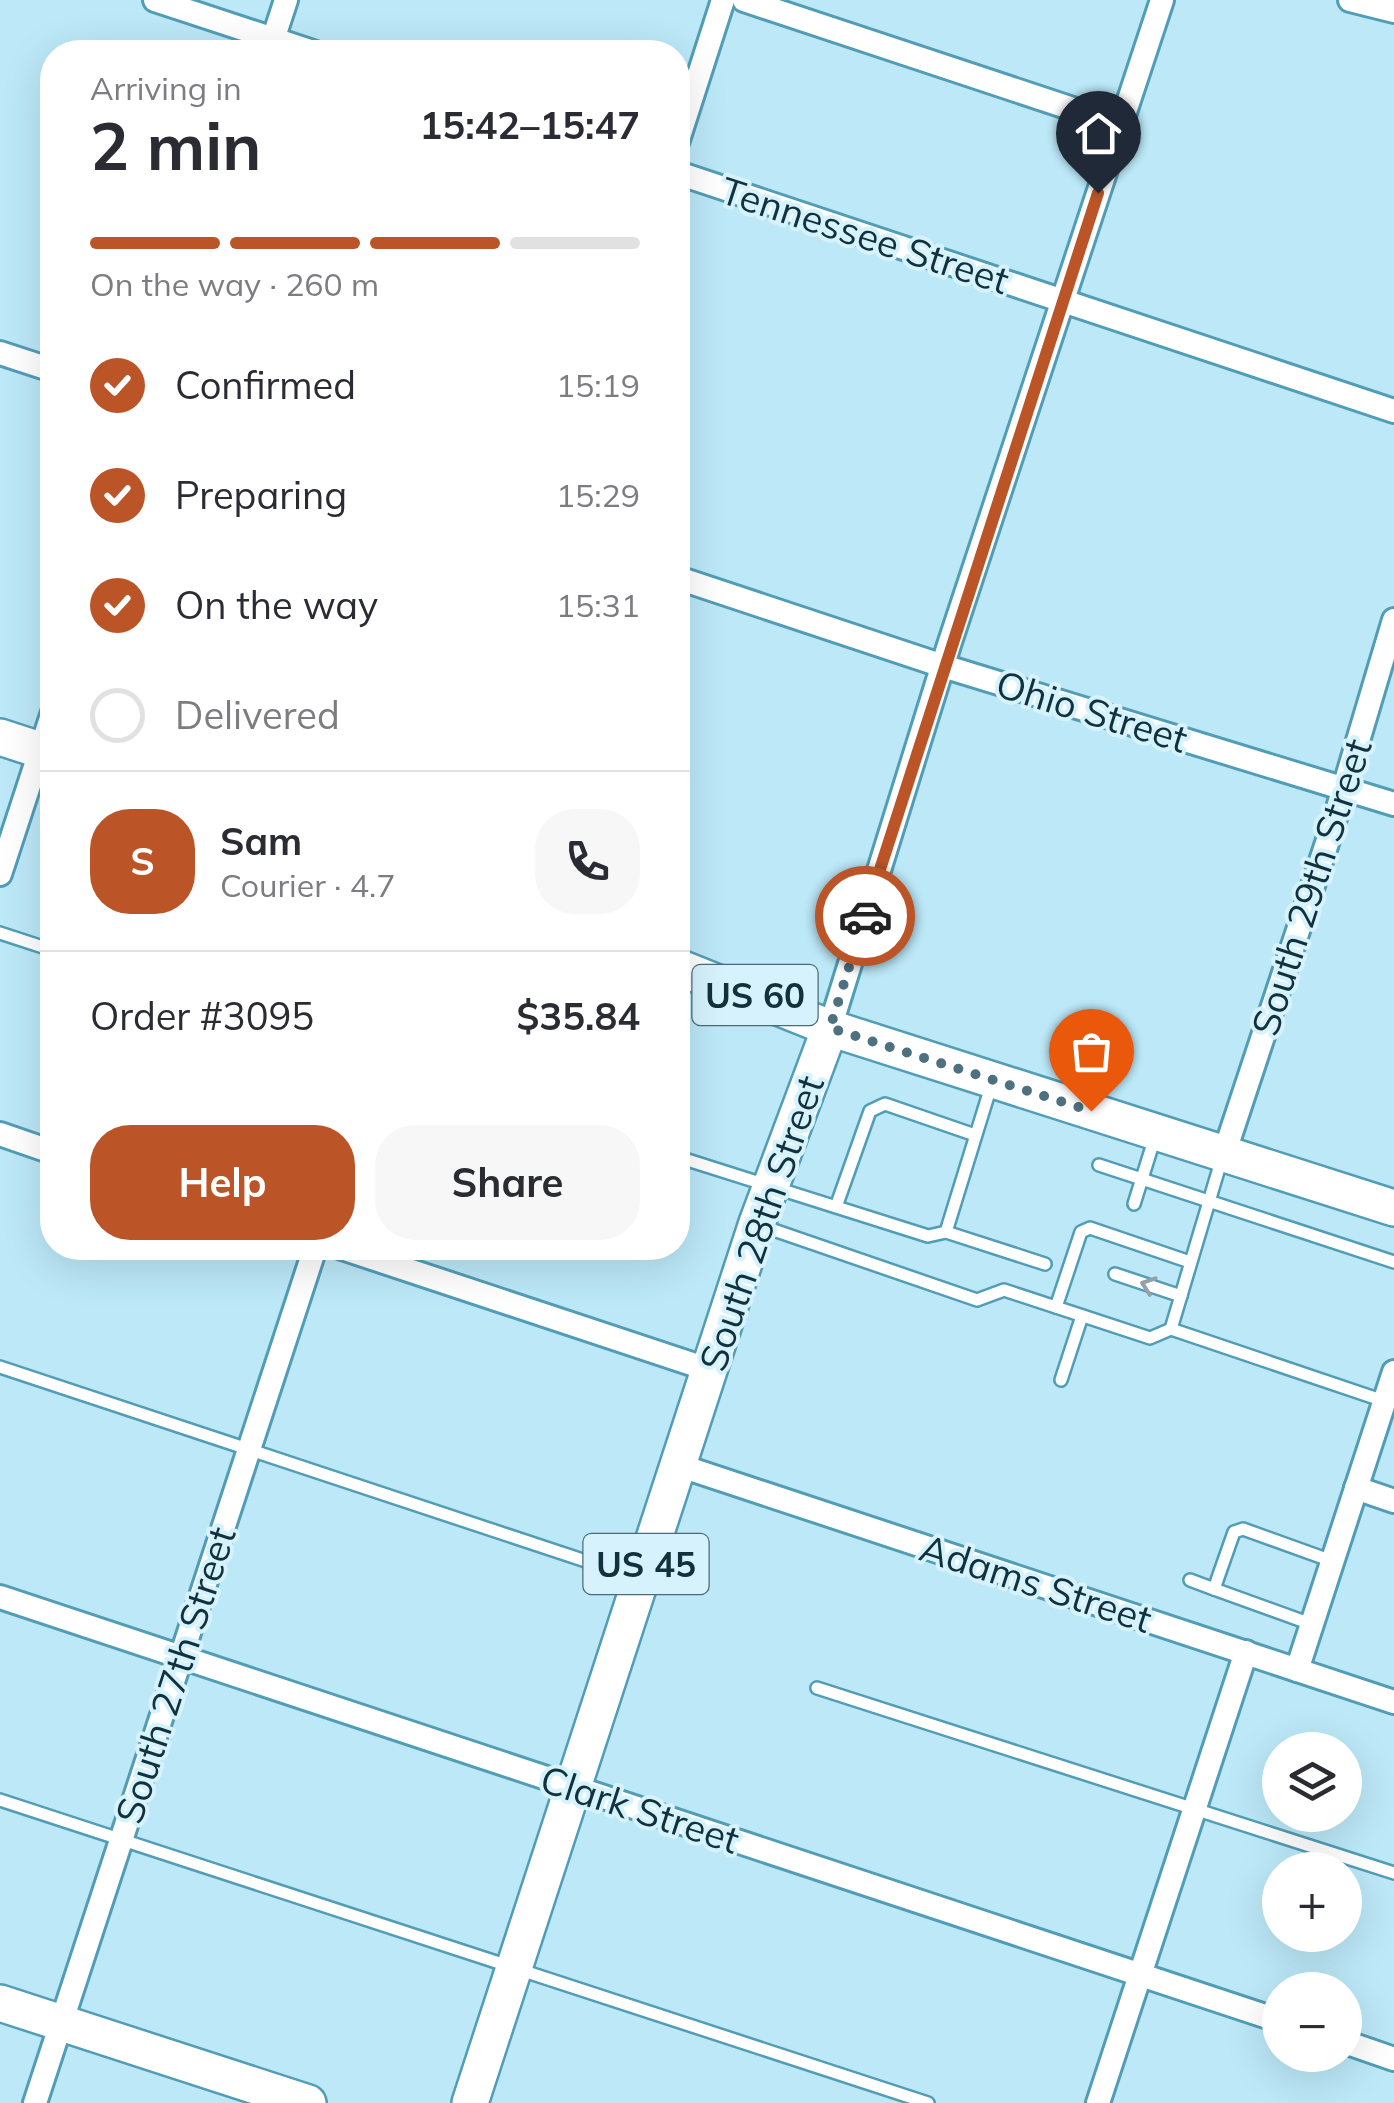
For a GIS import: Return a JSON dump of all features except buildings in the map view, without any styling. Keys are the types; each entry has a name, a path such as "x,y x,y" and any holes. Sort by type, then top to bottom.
{"main road":[{"path":"0,737 40,750"},
{"name":"US 60","path":"690,972 830,1028"},
{"path":"830,1028 1394,1208"},
{"name":"South 28th Street","path":"470,2103 757,1224 830,1028"},
{"path":"0,2004 308,2103"}],"street":[{"path":"154,0 256,40"},
{"path":"273,40 286,0"},
{"path":"690,103 723,0"},
{"path":"744,0 1121,125"},
{"name":"South 28th Street","path":"830,1028 943,666 1162,0"},
{"path":"1350,0 1394,11"},
{"name":"Tennessee Street","path":"690,177 1394,410"},
{"path":"0,353 40,366"},
{"name":"Ohio Street","path":"690,582 943,666 1394,804"},
{"name":"South 29th Street","path":"1224,1154 1344,789 1394,620"},
{"path":"0,874 40,770"},
{"path":"0,1134 40,1148"},
{"name":"South 27th Street","path":"35,2103 311,1260"},
{"path":"378,1260 710,1370"},
{"path":"1296,1670 1356,1488 1389,1403 1394,1372"},
{"name":"Adams Street","path":"678,1464 1394,1702"},
{"path":"1356,1488 1394,1501"},
{"name":"Clark Street","path":"0,1597 1262,2015"},
{"path":"1098,2103 1246,1652"},
{"path":"1362,2048 1394,2059"}],"lane":[{"path":"0,933 40,946"},
{"path":"946,1232 993,1080"},
{"path":"838,1204 870,1111 885,1104 975,1135"},
{"path":"1134,1204 1156,1132"},
{"path":"1171,1329 1224,1154"},
{"path":"690,1162 838,1204 928,1236 946,1232 1046,1264"},
{"path":"1100,1165 1394,1262"},
{"path":"757,1224 977,1300 1004,1290 1150,1338 1171,1329 1389,1403"},
{"path":"1056,1307 1078,1260 1081,1232 1090,1228 1124,1233 1190,1262"},
{"path":"1115,1274 1181,1296"},
{"path":"1062,1380 1082,1316"},
{"path":"0,1367 640,1579"},
{"path":"1214,1589 1234,1532 1242,1529 1332,1562"},
{"path":"1190,1580 1312,1624"},
{"path":"817,1688 1394,1873"},
{"path":"0,1800 514,1971 928,2103"}],"way so far":[{"path":"865,916 830,1028 1091,1111"}],"route":[{"path":"865,916 1098,193"}]}
